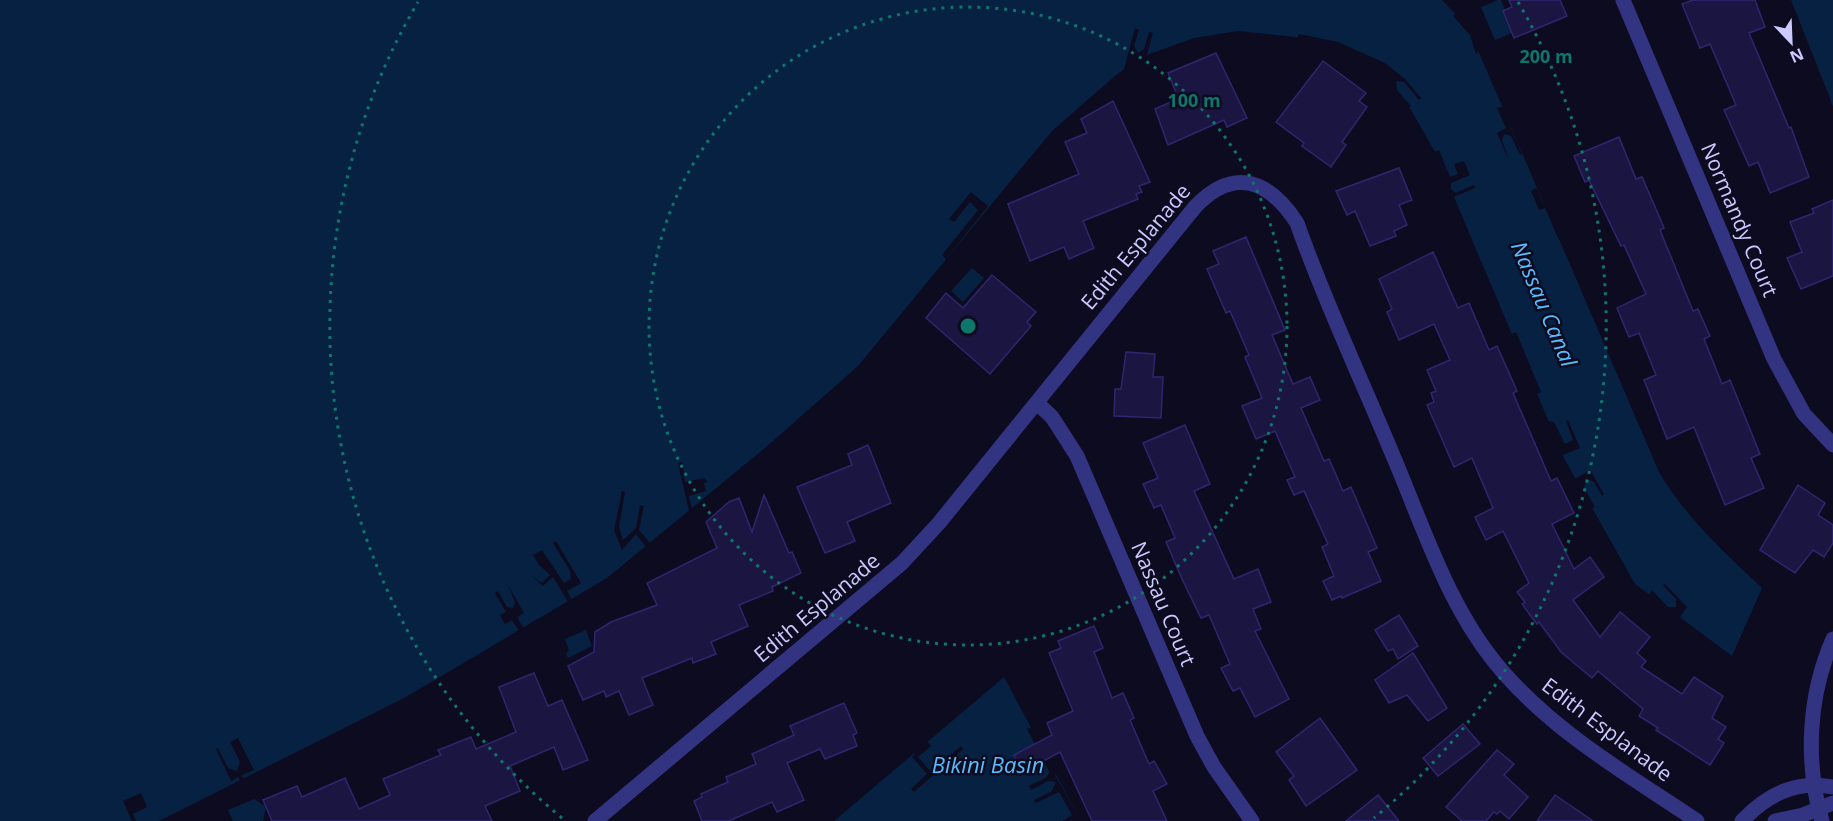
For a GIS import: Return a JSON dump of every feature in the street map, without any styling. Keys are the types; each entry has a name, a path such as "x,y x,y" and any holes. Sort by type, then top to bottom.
{"street":[{"name":"Normandy Court","path":"1623,0 1774,359 1804,414 1833,445"},
{"name":"Edith Esplanade","path":"595,821 902,563 939,523 1133,281 1209,193 1225,184 1236,182 1254,184 1272,193 1285,205 1297,223 1443,574 1474,633 1505,675 1560,726 1604,760 1697,821"},
{"name":"Nassau Court","path":"1037,403 1052,417 1077,456 1197,736 1214,767 1252,821"},
{"path":"1775,821 1825,811 1814,783 1814,711 1822,669 1833,639"},
{"path":"1742,821 1786,788 1814,783 1833,787"}],"water":[{"name":"Nassau Canal","path":"0,0 1442,0 1468,27 1659,472 1693,519 1762,588 1732,656 1635,584 1565,460 1435,152 1411,110 1377,72 1325,45 1295,37 1238,31 1194,38 1144,56 1116,75 1052,131 858,366 765,448 607,578 406,697 159,821 0,821"},
{"path":"1501,0 1505,10 1503,12 1512,33 1495,40 1481,7"},
{"path":"1791,0 1833,0 1833,107 1828,93"},
{"path":"972,268 984,278 963,302 951,291"},
{"path":"586,630 592,646 568,658 566,654 569,650 565,639"},
{"name":"Bikini Basin","path":"1004,677 1081,821 834,821"},
{"path":"254,799 266,807 263,821 233,821 228,810"}],"pier":[{"path":"1458,12 1470,25 1481,49 1476,54 1470,35 1453,16"},
{"path":"1135,28 1139,30 1134,46 1138,53 1144,49 1149,32 1153,33 1146,58 1127,70 1124,69"},
{"path":"1299,34 1338,42 1385,63 1405,79 1421,98 1419,100 1404,82 1396,81 1397,90 1411,106 1409,108 1377,72 1325,46 1297,38"},
{"path":"1505,107 1522,154 1520,155 1511,136 1504,134 1502,140 1509,161 1497,133 1506,128 1497,108"},
{"path":"1439,150 1450,177 1458,174 1454,164 1464,161 1470,175 1451,183 1451,189 1455,193 1474,185 1475,188 1451,198 1435,152"},
{"path":"1537,188 1561,237 1558,238 1545,208 1539,210 1531,191"},
{"path":"971,192 988,206 946,259 942,255 978,210 970,202 954,222 949,219"},
{"path":"1516,332 1541,392 1537,394 1519,359 1521,357 1512,334"},
{"path":"1568,420 1580,448 1563,455 1548,426 1550,425 1548,421 1554,422 1565,444 1573,440 1566,421"},
{"path":"682,462 685,482 705,478 707,482 704,483 706,491 689,496 692,509 689,511 678,463"},
{"path":"1590,470 1604,494 1602,496 1594,482 1586,479 1584,488 1595,507 1589,510 1575,479"},
{"path":"622,491 625,492 619,527 623,540 636,528 640,505 644,506 639,530 650,543 646,547 636,534 622,550 614,530"},
{"path":"556,541 581,583 567,591 572,600 568,602 553,577 543,586 531,575 542,583 550,575 539,565 533,555 542,550 564,583 571,579 570,571 553,543"},
{"path":"1665,584 1687,607 1680,617 1665,607 1663,609 1649,595 1652,590 1668,607 1676,607 1676,599 1663,585"},
{"path":"508,585 524,613 517,617 524,629 519,631 512,620 505,624 500,615 506,612 495,593 498,591 507,607 513,608 515,602"},
{"path":"1032,727 1081,821 1062,821 1072,815 1059,792 1036,803 1034,800 1052,791 1056,782 1048,781 1031,790 1029,786 1047,777 1049,772 1042,756 1034,759 1037,765 1023,772 1014,755 1038,750 1027,729"},
{"path":"238,738 254,770 242,775 244,780 241,782 238,777 231,781 216,749 218,748 228,768 237,771 240,762 230,742"},
{"path":"926,740 931,746 918,757 931,772 961,746 963,749 914,792 911,789 927,774 912,757 915,754 913,751"},
{"path":"141,793 147,807 133,814 136,821 132,821 123,801"}],"building":[{"path":"1509,0 1560,0 1567,16 1514,38 1503,11 1512,7"},
{"path":"1693,0 1755,0 1765,27 1749,33 1789,128 1791,127 1809,177 1770,193 1758,162 1749,166 1724,110 1736,105 1710,44 1700,48 1682,4"},
{"path":"1216,53 1247,118 1227,127 1224,120 1168,145 1155,109 1171,102 1170,98 1177,95 1168,73"},
{"path":"1323,61 1366,93 1359,101 1367,107 1342,142 1346,145 1331,167 1302,146 1304,143 1276,122"},
{"path":"1113,101 1150,182 1139,186 1142,192 1136,194 1138,199 1083,221 1094,248 1069,259 1064,247 1030,261 1008,204 1079,174 1065,142 1087,133 1081,119"},
{"path":"1619,137 1636,179 1642,177 1656,209 1664,228 1660,230 1693,311 1698,309 1710,336 1704,339 1722,384 1730,380 1760,454 1751,458 1764,488 1725,505 1694,427 1667,439 1644,380 1656,375 1639,333 1629,337 1617,308 1646,294 1624,245 1621,246 1589,180 1585,182 1574,156"},
{"path":"1399,168 1412,200 1399,205 1407,225 1394,231 1396,236 1370,246 1355,211 1347,215 1336,191"},
{"path":"1833,200 1833,276 1801,289 1787,258 1802,252 1790,222 1814,213 1812,209"},
{"path":"1246,237 1285,330 1272,335 1293,384 1310,377 1320,400 1301,408 1324,461 1329,459 1343,491 1351,487 1377,548 1368,552 1381,581 1342,598 1341,596 1332,600 1323,581 1334,576 1322,547 1328,544 1304,491 1294,495 1287,480 1295,477 1275,431 1256,439 1242,406 1262,398 1245,357 1249,355 1230,311 1226,313 1207,269 1219,264 1213,251"},
{"path":"1433,252 1458,308 1469,303 1489,350 1497,346 1517,391 1513,393 1551,481 1557,478 1574,513 1552,524 1574,569 1590,557 1604,577 1573,600 1600,637 1620,612 1650,637 1637,653 1646,661 1641,667 1682,694 1694,677 1723,696 1712,718 1726,727 1718,739 1724,743 1710,765 1656,730 1658,728 1639,716 1643,709 1598,671 1592,678 1561,652 1539,622 1537,624 1522,604 1525,602 1517,592 1529,583 1503,531 1486,540 1475,517 1493,508 1472,458 1454,467 1427,405 1434,402 1431,393 1436,391 1427,370 1450,360 1434,324 1399,340 1387,312 1392,309 1379,279"},
{"path":"992,275 1036,312 1027,322 1031,326 990,374 926,318 946,293 963,308"},
{"path":"1126,352 1155,354 1153,377 1163,377 1161,418 1114,416 1115,389 1121,389"},
{"path":"1185,425 1210,484 1194,491 1234,579 1258,569 1271,602 1253,609 1261,629 1255,631 1289,699 1255,717 1240,688 1233,691 1221,668 1230,664 1209,615 1201,618 1182,579 1166,542 1175,538 1161,505 1154,508 1143,484 1158,478 1143,443"},
{"path":"868,445 891,503 847,522 855,541 825,553 797,487 852,465 848,454"},
{"path":"1798,485 1825,503 1818,515 1833,525 1833,543 1824,557 1813,550 1795,573 1760,550"},
{"path":"764,495 789,553 792,552 801,573 772,587 773,591 739,605 748,626 711,642 716,654 693,663 692,658 642,678 653,705 629,715 619,691 606,697 604,691 583,700 568,666 594,652 595,632 611,622 657,605 647,583 717,548 706,522 729,502 739,498 752,532"},
{"path":"1399,615 1418,646 1398,659 1393,649 1388,651 1375,630"},
{"path":"1094,626 1103,648 1094,652 1112,698 1123,693 1134,718 1130,720 1149,764 1154,761 1167,784 1153,791 1167,821 1092,821 1060,752 1023,772 1014,755 1052,735 1047,723 1073,711 1049,653 1061,648 1058,641"},
{"path":"1413,653 1447,708 1428,721 1407,695 1389,703 1375,680"},
{"path":"534,673 548,706 562,700 588,760 563,770 554,747 510,766 520,791 485,806 492,821 272,821 263,800 297,786 302,797 345,778 359,809 390,795 383,779 441,755 438,750 471,737 476,749 516,732 499,687"},
{"path":"844,703 857,733 853,735 857,746 825,759 820,749 787,763 804,800 777,812 772,802 729,821 702,821 694,801 702,797 701,794 728,782 726,777 756,764 752,754 794,735 790,726"},
{"path":"1320,718 1357,770 1306,806 1289,780 1294,776 1276,752"},
{"path":"1463,724 1480,744 1438,776 1423,758"},
{"path":"1497,750 1514,764 1504,775 1528,797 1509,819 1500,811 1497,814 1494,812 1486,821 1462,821 1446,807"},
{"path":"1378,795 1399,821 1346,821"},
{"path":"1555,795 1593,821 1537,821"}]}
